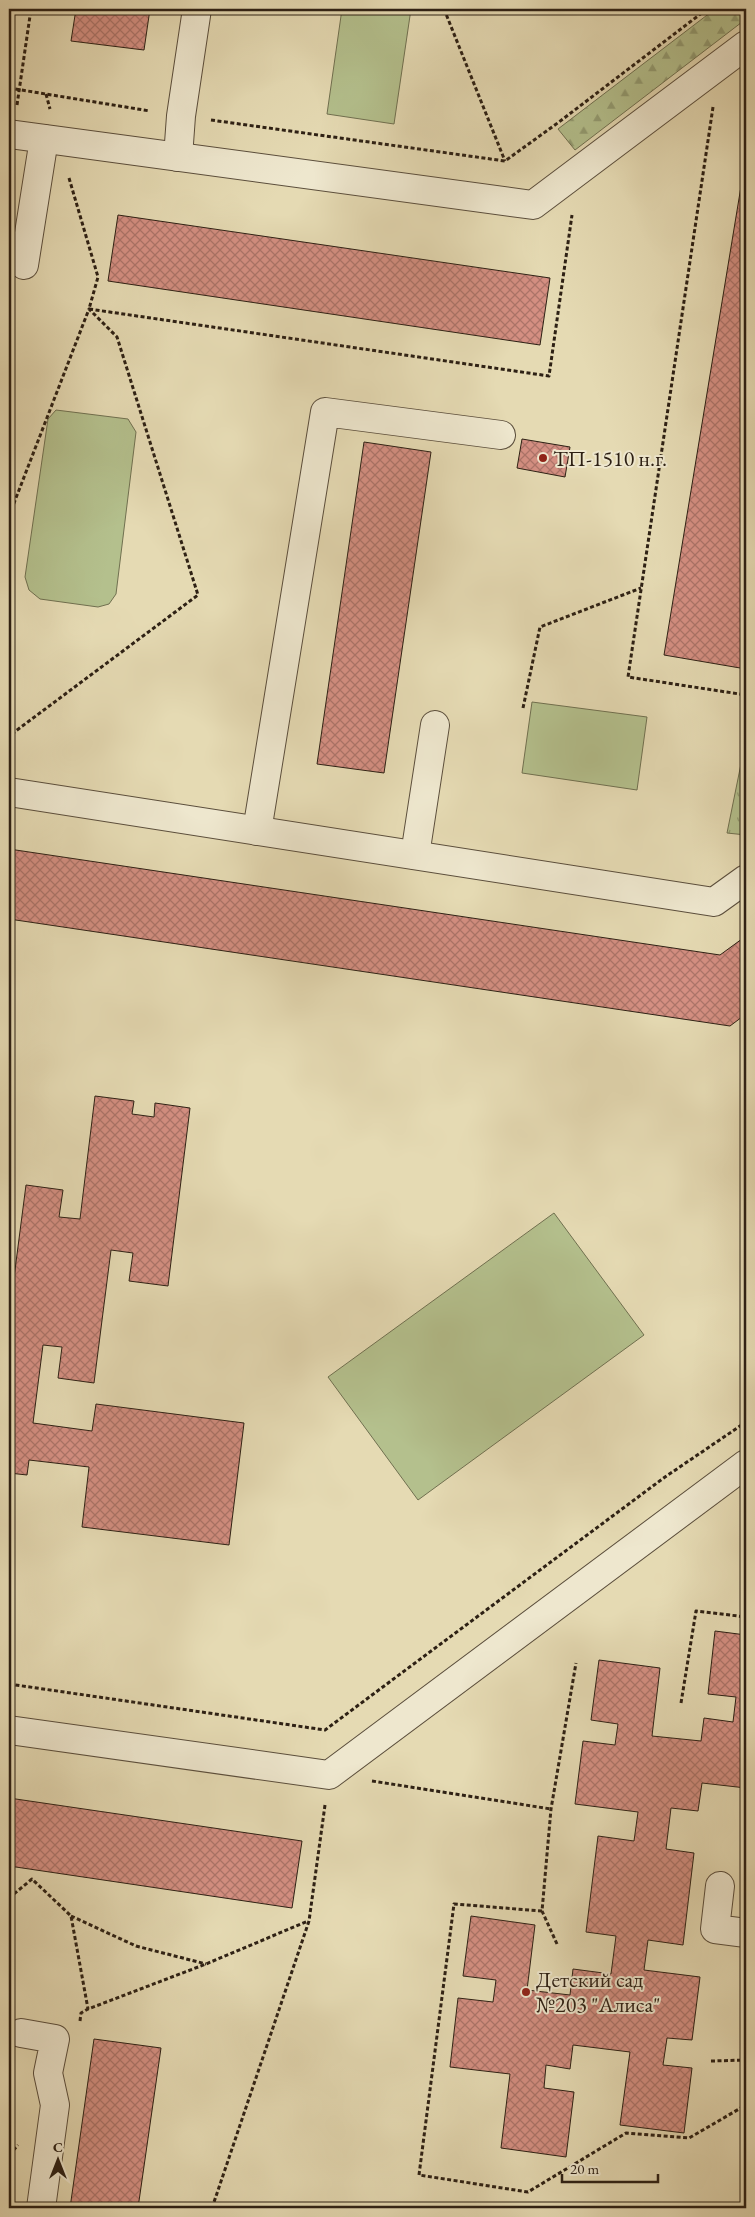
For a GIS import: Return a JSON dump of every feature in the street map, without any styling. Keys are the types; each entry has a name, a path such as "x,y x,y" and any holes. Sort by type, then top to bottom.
{"lane":[{"path":"178,157 181,116 197,9"},
{"path":"11,135 533,205 746,45"},
{"path":"24,265 51,140"},
{"path":"257,831 325,412 501,436"},
{"path":"416,855 435,725"},
{"path":"9,792 714,902 746,879"},
{"path":"9,1730 329,1775 746,1464"},
{"path":"720,1886 715,1928 746,1933"},
{"path":"21,2033 54,2039 48,2074 54,2104 41,2208"}],"path":[{"path":"11,135 31,9"},
{"path":"444,9 505,161"},
{"path":"9,88 181,116 505,161 707,9"},
{"path":"9,516 89,309 98,277 51,140 46,94"},
{"path":"706,111 714,105 628,677 746,695"},
{"path":"89,309 549,376 572,211"},
{"path":"9,736 198,595 117,336 89,309"},
{"path":"524,708 540,628 641,588"},
{"path":"9,1684 325,1730 665,1477 746,1422"},
{"path":"682,1703 696,1611 746,1618"},
{"path":"557,1944 542,1911 551,1809 576,1663"},
{"path":"212,2208 309,1920 329,1775 325,1730"},
{"path":"329,1775 551,1809"},
{"path":"9,1898 32,1879 71,1916 136,1946 206,1964"},
{"path":"542,1911 454,1904 419,2174 528,2192 626,2133 689,2138 746,2105"},
{"path":"71,1916 88,2009"},
{"path":"79,2022 81,2012 206,1964 309,1920"},
{"path":"711,2061 746,2060"},
{"path":"9,2155 22,2140"}],"green space":[{"path":"342,9 411,9 394,124 327,114"},
{"path":"715,9 746,9 746,19 575,150 558,129"},
{"path":"56,410 128,419 136,432 116,594 109,604 98,607 40,599 29,590 25,577 48,419"},
{"path":"532,702 647,717 637,790 522,773"},
{"path":"746,750 746,835 727,833 743,754"},
{"path":"554,1213 644,1335 418,1500 328,1377"}],"building":[{"path":"76,9 150,9 144,50 71,41"},
{"path":"746,156 746,669 664,655"},
{"path":"118,215 550,278 540,345 108,281"},
{"name":"ТП-1510 н.г.","path":"522,439 570,447 565,477 517,468"},
{"path":"364,442 431,452 384,773 317,764"},
{"path":"9,849 720,955 746,936 746,1014 730,1026 9,919"},
{"path":"95,1096 134,1101 132,1114 154,1117 155,1103 190,1108 168,1286 129,1281 133,1253 111,1250 94,1383 58,1378 62,1347 43,1345 33,1423 92,1431 96,1404 244,1423 229,1545 82,1527 89,1467 29,1460 27,1475 9,1473 9,1316 26,1185 63,1190 59,1217 80,1219"},
{"path":"715,1631 746,1635 746,1788 702,1783 698,1811 671,1808 666,1849 694,1853 683,1945 648,1940 644,1970 700,1977 692,2040 667,2038 663,2065 692,2068 684,2133 620,2125 630,2052 573,2045 570,2069 546,2065 544,2088 574,2092 566,2157 501,2148 510,2074 450,2067 458,1998 493,2002 496,1980 463,1976 471,1916 535,1925 527,1990 570,1995 573,1969 611,1974 616,1936 586,1932 598,1836 634,1841 638,1812 575,1804 583,1741 615,1745 618,1724 591,1720 599,1660 660,1668 652,1736 701,1741 704,1718 733,1722 736,1697 708,1694"},
{"path":"9,1798 302,1841 292,1908 9,1866"},
{"path":"94,2039 161,2048 138,2208 70,2208"}],"place":[{"name":"ТП-1510 н.г.","path":"543,458"},
{"name":"Детский сад №203 \"Алиса\"","path":"526,1992"}]}
